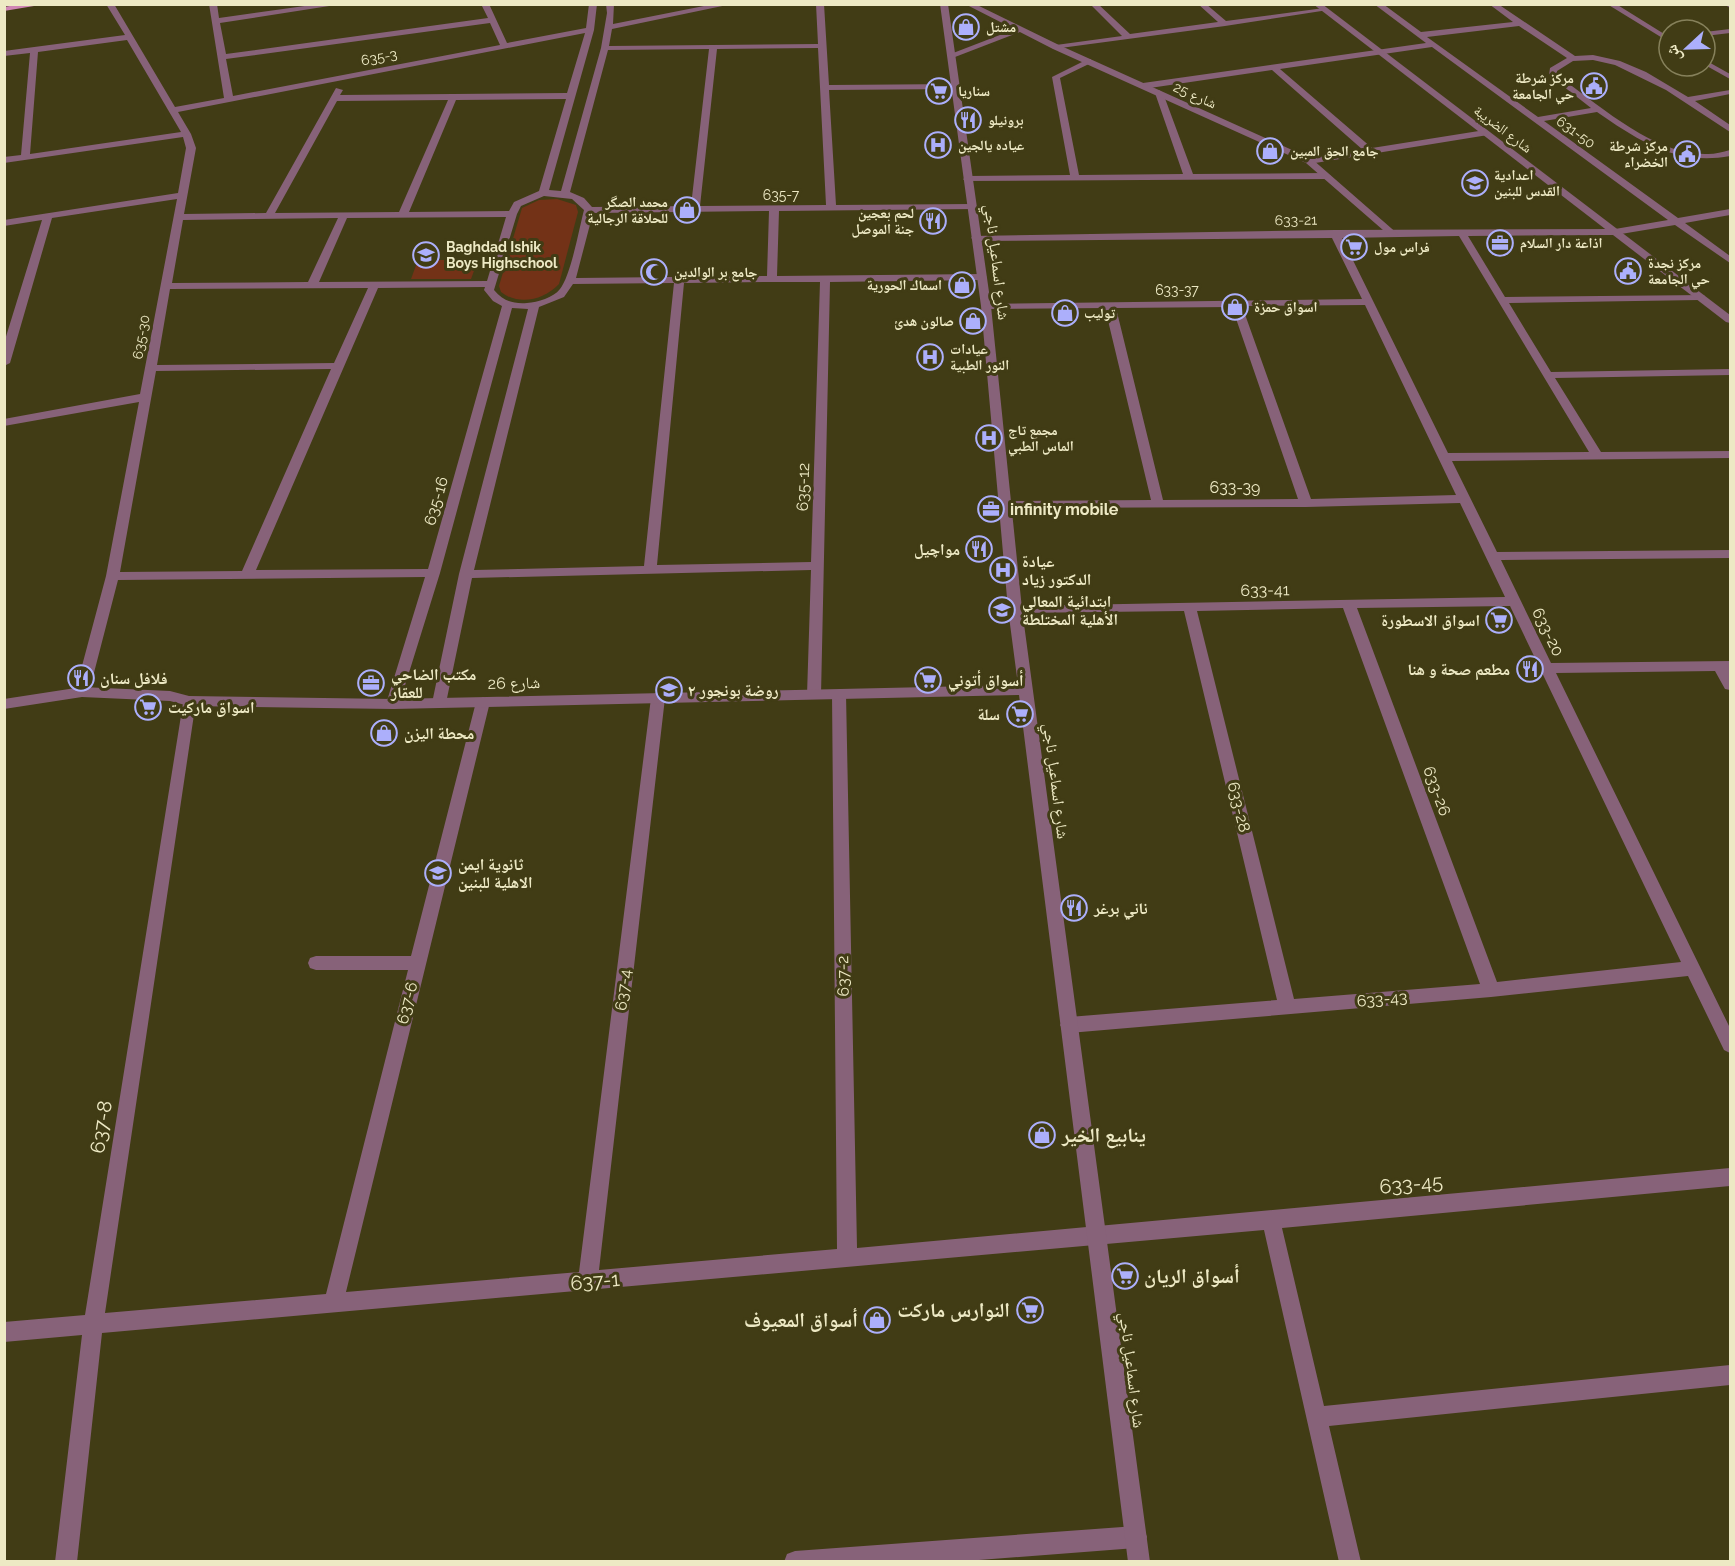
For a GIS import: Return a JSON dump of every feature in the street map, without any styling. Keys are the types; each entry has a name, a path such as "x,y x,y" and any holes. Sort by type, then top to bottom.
{"main road":[{"path":"4,9 43,4"}],"street":[{"name":"635-30","path":"82,692 113,576 191,148 187,134 110,4"},
{"path":"213,4 229,99"},
{"path":"216,21 339,4"},
{"path":"486,4 505,47"},
{"path":"543,193 590,30 593,4"},
{"path":"565,193 605,48 610,4"},
{"path":"609,27 729,4"},
{"path":"820,4 831,208"},
{"name":"شارع اسماعيل ناجي","path":"944,4 986,306 1016,609 1139,1562"},
{"name":"شارع 25","path":"968,4 1056,47 1309,160 1394,235"},
{"path":"1093,4 1128,37"},
{"path":"1202,4 1225,24"},
{"name":"631-50","path":"1377,4 1731,260"},
{"path":"1492,4 1572,58"},
{"path":"1610,4 1657,32"},
{"path":"1056,47 1225,24 1320,7"},
{"name":"شارع الضريبة","path":"1320,7 1731,320"},
{"path":"222,57 493,20"},
{"path":"1420,35 1520,23"},
{"name":"635-3","path":"173,110 590,30"},
{"path":"952,55 1021,30"},
{"path":"4,54 130,37"},
{"path":"1143,86 1432,45"},
{"path":"605,48 823,46"},
{"path":"695,209 713,47"},
{"path":"26,157 34,50"},
{"path":"1728,156 1692,155 1662,148 1600,109 1553,75 1553,70 1557,65 1572,58 1604,60 1635,68 1731,129"},
{"path":"1075,178 1056,77 1088,61"},
{"path":"1273,67 1370,151"},
{"path":"1717,69 1731,77"},
{"path":"269,216 345,78"},
{"path":"825,88 955,86"},
{"path":"1685,100 1731,92"},
{"path":"1159,93 1189,177"},
{"path":"334,98 571,96"},
{"path":"403,215 453,97"},
{"path":"1536,120 1600,109"},
{"path":"1309,160 1485,133"},
{"path":"4,160 187,134"},
{"path":"968,179 1326,176"},
{"path":"543,193 565,193 584,202 589,210 566,289 534,305 507,306 495,300 489,290 490,284 517,204 543,193"},
{"path":"4,223 182,195"},
{"name":"635-7","path":"589,210 972,207"},
{"path":"772,280 774,209"},
{"name":"633-21","path":"976,238 1615,232 1731,212"},
{"path":"178,217 512,214"},
{"path":"312,285 344,215"},
{"path":"4,363 48,216"},
{"name":"633-20","path":"1335,233 1731,1045"},
{"path":"1462,234 1597,456"},
{"path":"568,281 982,277"},
{"name":"635-12","path":"814,695 825,279"},
{"path":"651,570 679,280"},
{"path":"165,286 490,284"},
{"path":"247,575 374,285"},
{"path":"1502,300 1701,297"},
{"name":"633-37","path":"986,306 1368,302"},
{"path":"1236,304 1306,503"},
{"path":"439,703 466,574 534,305"},
{"path":"1110,305 1158,504"},
{"name":"635-16","path":"393,704 433,573 507,306"},
{"path":"151,368 339,366"},
{"path":"1548,375 1731,372"},
{"path":"4,423 145,397"},
{"path":"1444,458 1731,455"},
{"name":"633-39","path":"1006,505 1306,503 1464,499"},
{"path":"1492,556 1731,554"},
{"path":"466,574 818,566"},
{"path":"113,576 433,573"},
{"name":"633-41","path":"1016,609 1514,601"},
{"name":"633-26","path":"1348,605 1491,990"},
{"name":"633-28","path":"1190,608 1287,1007"},
{"path":"1547,668 1725,666 1731,686"},
{"name":"شارع 26","path":"4,704 82,692 170,696 189,701 393,704 1026,690"},
{"name":"637-2","path":"839,694 847,1259"},
{"name":"637-4","path":"588,1282 658,698"},
{"name":"637-8","path":"66,1562 93,1325 189,701"},
{"name":"637-6","path":"333,1304 483,702"},
{"path":"316,963 417,963"},
{"name":"633-43","path":"1070,1025 1491,990 1693,968"},
{"name":"633-45","path":"1096,1236 1731,1177"},
{"path":"1271,1220 1350,1562"},
{"name":"637-1","path":"4,1332 1096,1236"},
{"path":"1316,1417 1731,1375"},
{"path":"795,1562 849,1560 1136,1537"}],"shaded area":[{"path":"557,199 576,205 578,212 559,284 546,294 531,299 523,300 508,296 501,292 499,286 522,208 539,200"},
{"path":"418,260 478,260 471,279 411,279"}],"place":[{"name":"مشتل","path":"966,27"},
{"name":"مركز شرطة حي الجامعة","path":"1594,86"},
{"name":"سناريا","path":"939,91"},
{"name":"برونيلو","path":"968,120"},
{"name":"عياده يالجين","path":"938,145"},
{"name":"جامع الحق المبين","path":"1270,151"},
{"name":"مركز شرطة الخضراء","path":"1687,154"},
{"name":"اعدادية القدس للبنين","path":"1475,183"},
{"name":"محمد الصگر للحلاقة الرجالية","path":"687,210"},
{"name":"لحم بعجين جنة الموصل","path":"933,221"},
{"name":"اذاعة دار السلام","path":"1500,243"},
{"name":"فراس مول","path":"1354,247"},
{"name":"Baghdad Ishik Boys Highschool","path":"426,255"},
{"name":"مركز نجدة حي الجامعة","path":"1628,271"},
{"name":"جامع بر الوالدين","path":"654,272"},
{"name":"اسماك الحورية","path":"962,285"},
{"name":"اسواق حمزة","path":"1235,307"},
{"name":"توليب","path":"1065,313"},
{"name":"صالون هدئ","path":"973,321"},
{"name":"عيادات النور الطبية","path":"930,357"},
{"name":"مجمع تاج الماس الطبي","path":"989,438"},
{"name":"infinity mobile","path":"991,509"},
{"name":"مواچيل","path":"979,549"},
{"name":"عيادة الدكتور زياد","path":"1003,570"},
{"name":"ابتدائية المعالي الأهلية المختلطة","path":"1002,610"},
{"name":"اسواق الاسطورة","path":"1499,620"},
{"name":"مطعم صحة و هنا","path":"1530,669"},
{"name":"فلافل سنان","path":"81,678"},
{"name":"أسواق أتوني","path":"928,680"},
{"name":"مكتب الضاحي للعقار","path":"371,683"},
{"name":"روضة بونجور ٢","path":"669,690"},
{"name":"اسواق ماركيت","path":"148,707"},
{"name":"سلة","path":"1020,714"},
{"name":"محطة اليزن","path":"384,733"},
{"name":"ثانوية ايمن الاهلية للبنين","path":"438,873"},
{"name":"ناني برغر","path":"1074,908"},
{"name":"ينابيع الخير","path":"1042,1135"},
{"name":"أسواق الريان","path":"1125,1276"},
{"name":"النوارس ماركت","path":"1030,1310"},
{"name":"أسواق المعيوف","path":"877,1320"}]}
